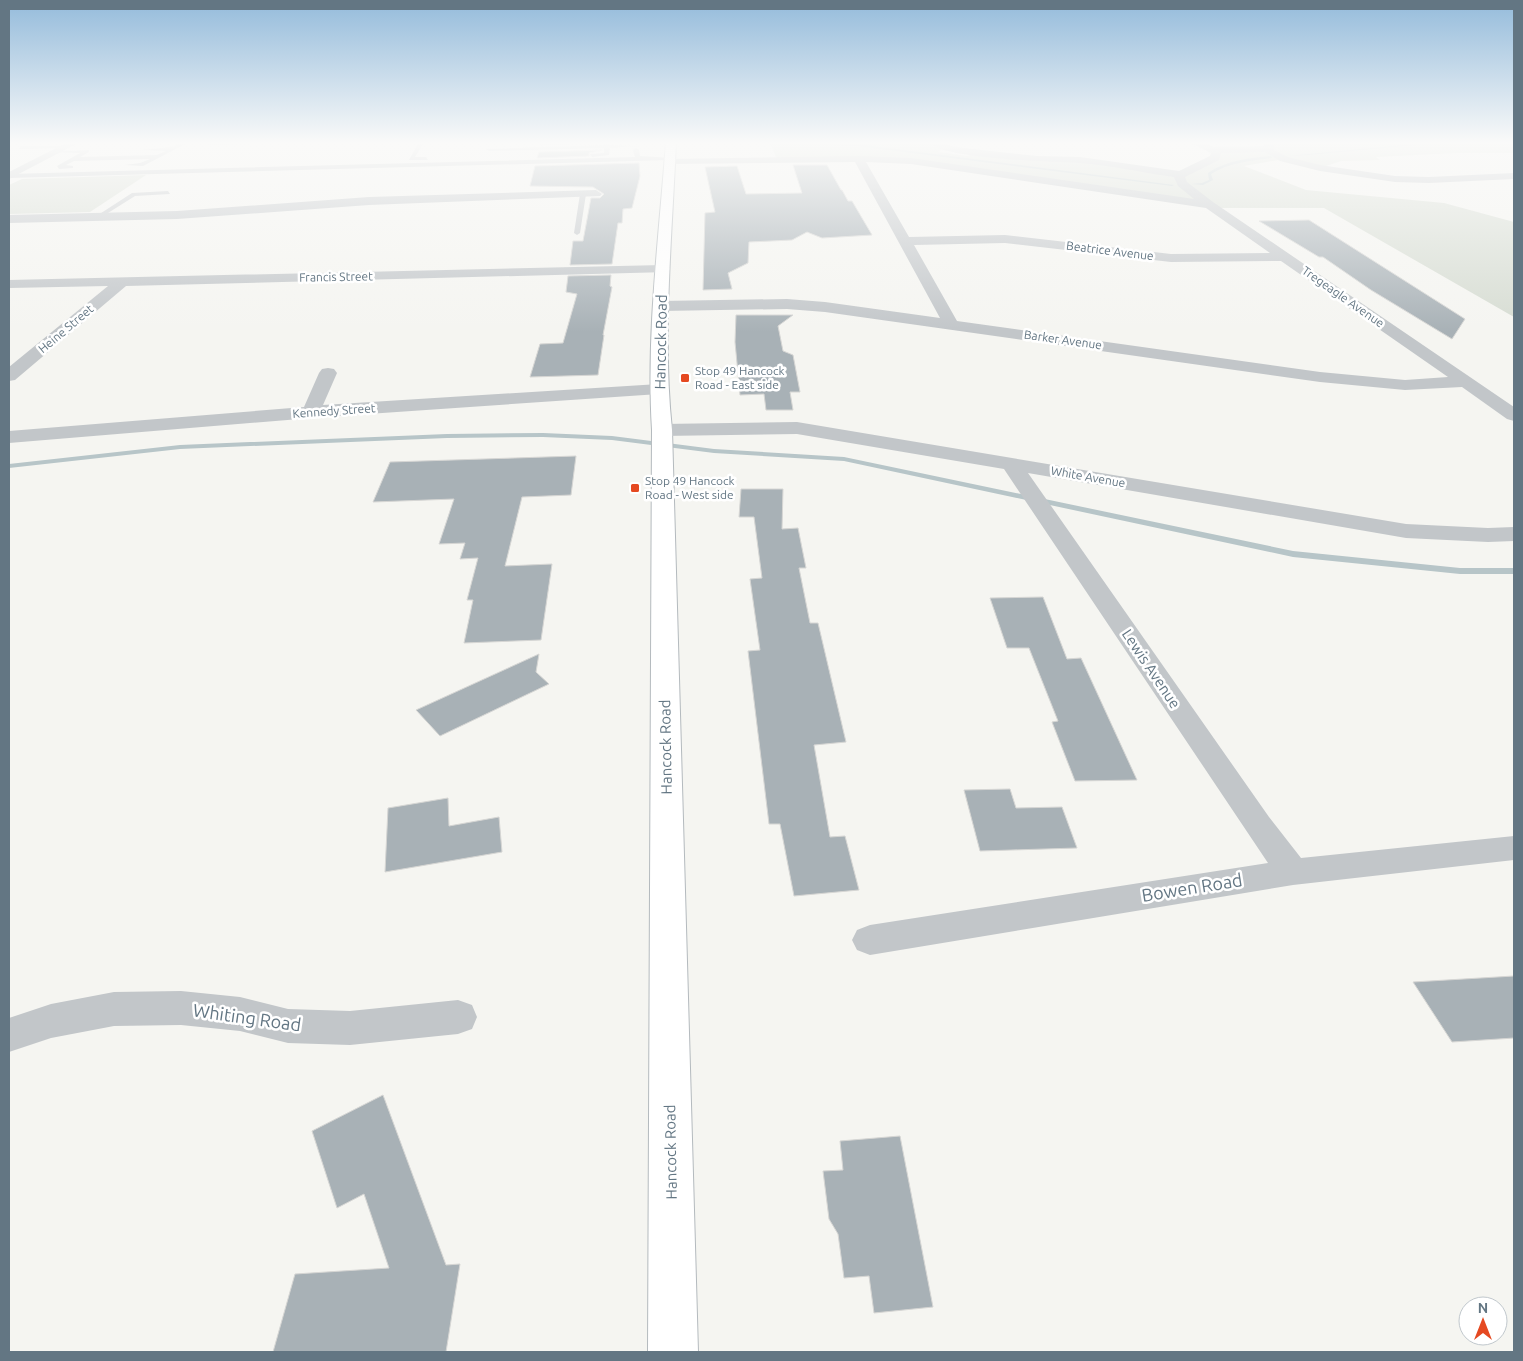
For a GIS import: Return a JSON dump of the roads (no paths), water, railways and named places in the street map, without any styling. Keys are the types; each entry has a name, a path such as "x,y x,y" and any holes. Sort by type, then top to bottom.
{"main road":[{"name":"Hancock Road","path":"666,206 659,389 662,440 673,1352"}],"street":[{"path":"9,219 178,215 307,206"},
{"path":"886,206 951,324"},
{"name":"Tregeagle Avenue","path":"1211,206 1514,414"},
{"name":"Beatrice Avenue","path":"906,241 1005,239 1171,258 1284,256"},
{"name":"Francis Street","path":"9,284 663,269"},
{"name":"Heine Street","path":"9,376 123,281"},
{"name":"Barker Avenue","path":"661,306 787,304 824,307 1320,376 1405,385 1465,382"},
{"path":"311,412 328,373"},
{"name":"Kennedy Street","path":"9,437 311,412 659,389"},
{"name":"White Avenue","path":"662,440 797,428 1406,531 1488,535 1514,534"},
{"name":"Lewis Avenue","path":"1011,464 1258,825 1293,872"},
{"name":"Bowen Road","path":"870,940 1293,872 1514,848"},
{"name":"Whiting Road","path":"9,1035 51,1020 114,1009 181,1008 240,1014 288,1026 350,1028 458,1017"}],"lane":[{"path":"98,217 116,206"},
{"path":"577,233 581,206"}],"waterway":[{"path":"9,466 180,447 447,436 543,435 612,438 714,451 844,459 1293,554 1460,571 1514,571"}],"place":[{"name":"Stop 49 Hancock Road - East side","path":"685,378"},
{"name":"Stop 49 Hancock Road - West side","path":"635,488"}]}
